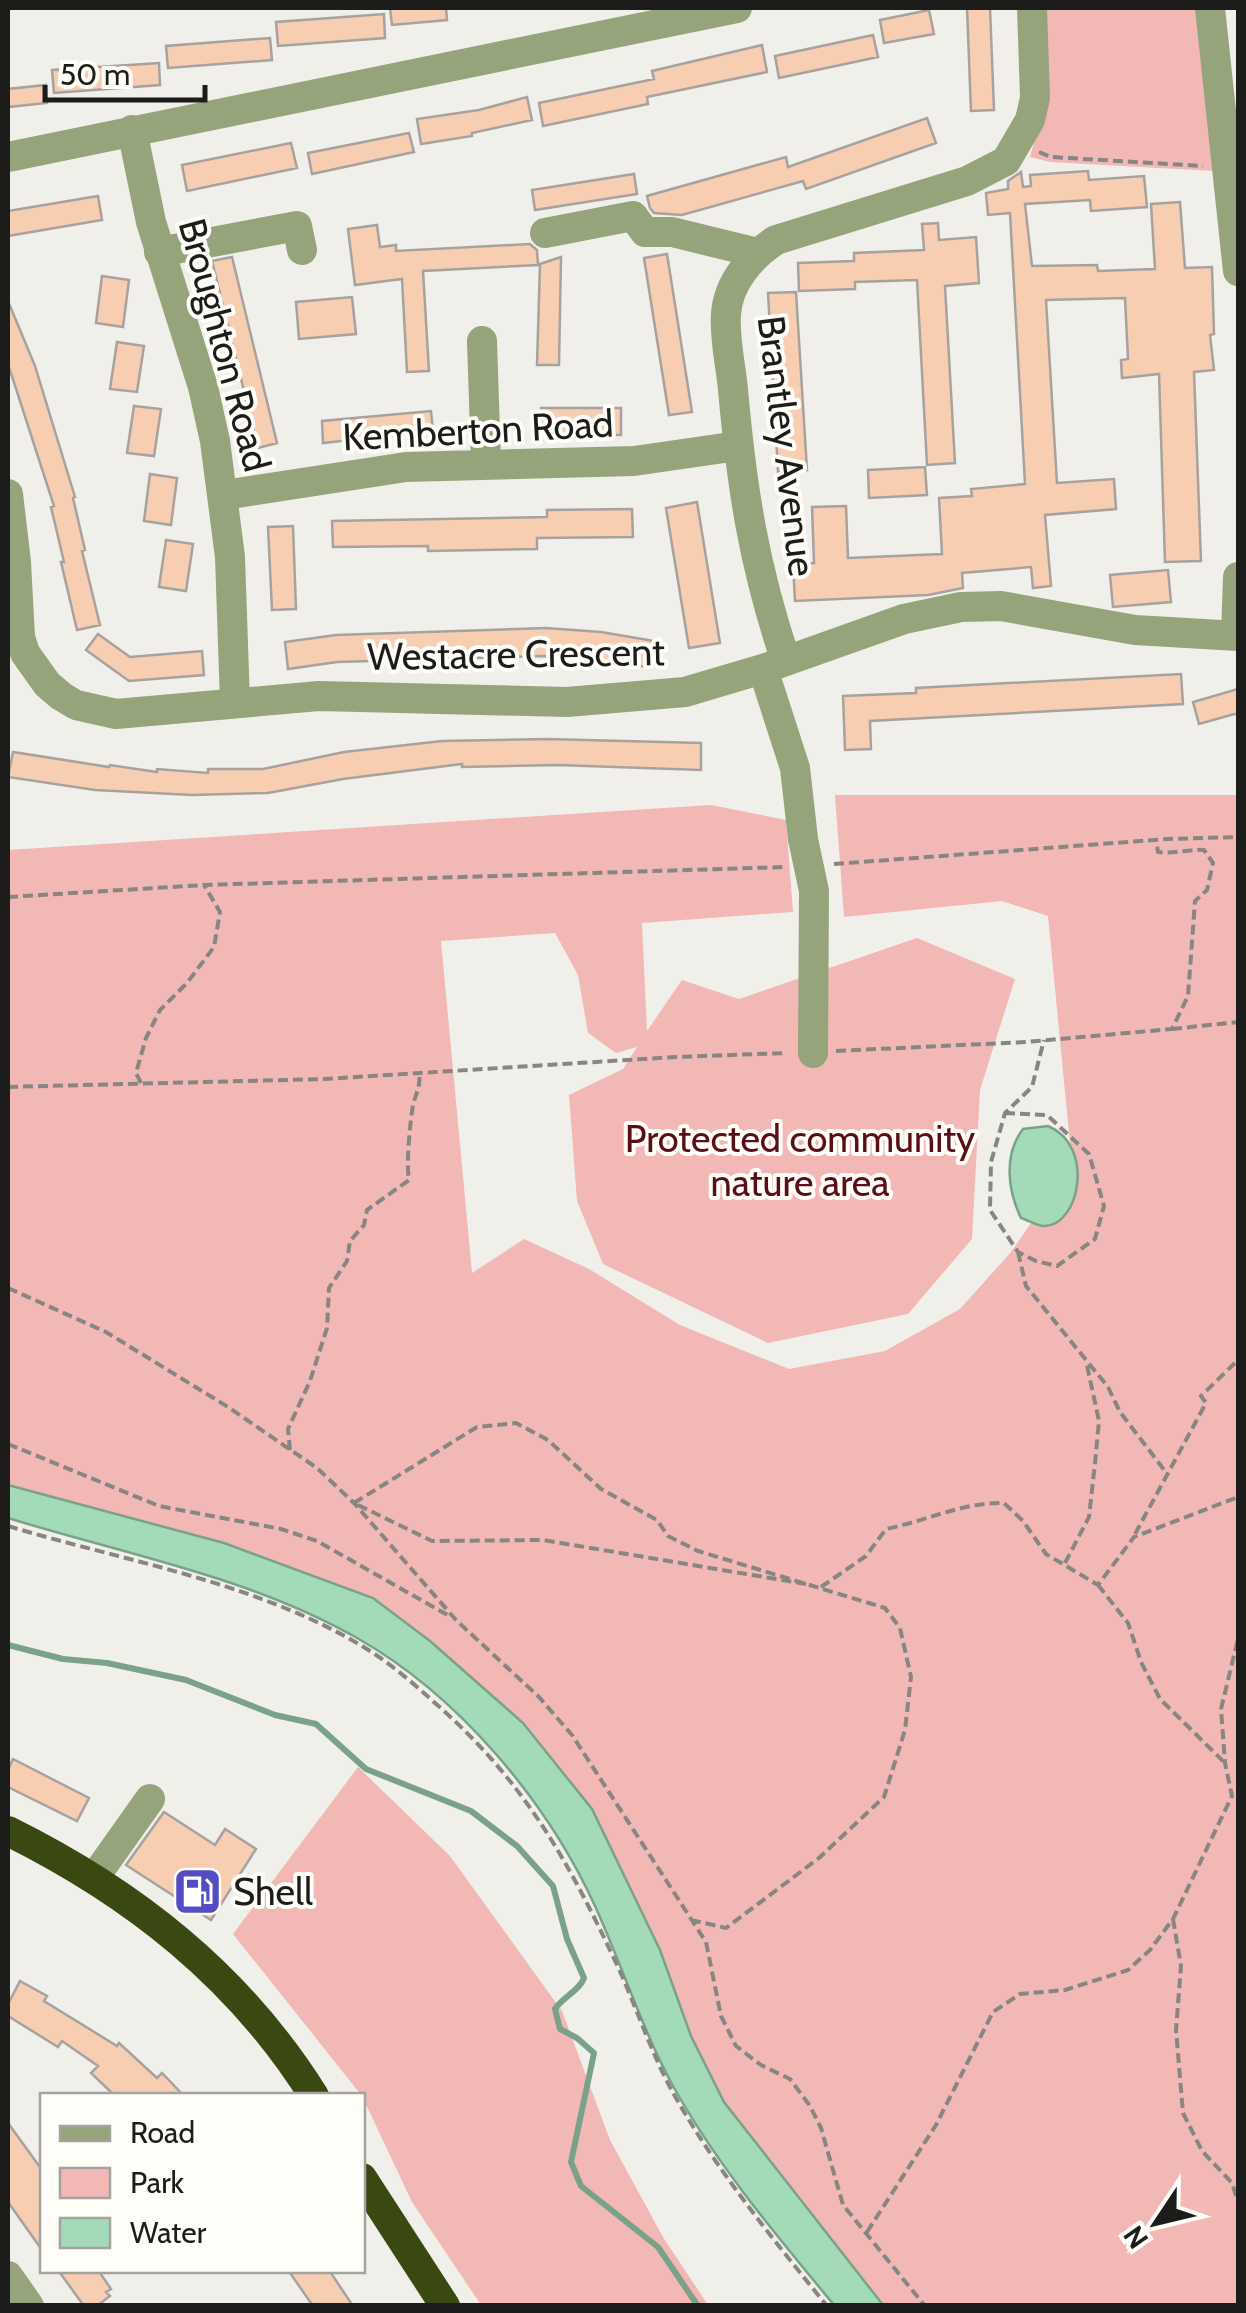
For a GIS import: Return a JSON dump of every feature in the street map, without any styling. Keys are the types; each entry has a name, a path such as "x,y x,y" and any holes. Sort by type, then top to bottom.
{"highway":[{"path":"8,1831 131,1901 220,1975 286,2052 312,2093"},
{"path":"365,2183 445,2306"}],"street":[{"path":"8,156 737,8"},
{"path":"545,233 633,216 645,232 672,232 758,253 776,240 967,181 1006,161 1030,120 1035,98 1032,8"},
{"path":"1210,8 1231,124 1228,168 1238,271"},
{"name":"Broughton Road","path":"132,130 159,252 203,388 224,495 235,702"},
{"path":"159,252 297,226 302,250"},
{"name":"Brantley Avenue","path":"758,253 737,278 726,312 738,446 814,891 813,1053"},
{"path":"482,341 486,463"},
{"name":"Kemberton Road","path":"224,495 406,467 634,460 738,446"},
{"name":"Westacre Crescent","path":"8,494 20,637 25,652 47,684 76,705 116,714 320,696 568,702 685,692 904,619 961,607 1001,606 1135,630 1237,636"},
{"path":"1237,636 1238,577"},
{"path":"94,1878 150,1800"},
{"path":"8,2276 29,2306"}],"path":[{"path":"1018,143 1050,157 1228,168"},
{"path":"8,897 204,885 808,866 1238,837"},
{"path":"1156,840 1158,852 1204,850 1213,863 1207,890 1196,901 1188,996 1172,1029"},
{"path":"141,1083 136,1072 160,1010 214,947 220,912 204,885"},
{"path":"8,1087 419,1073 674,1057 813,1053 1044,1040 1238,1022"},
{"path":"1044,1040 1032,1087 1005,1113 991,1162 990,1210 1018,1252 1026,1286 1108,1386 1120,1412 1168,1475"},
{"path":"290,1450 288,1429 322,1348 329,1288 347,1261 350,1240 364,1225 367,1210 410,1180 407,1166 412,1146 413,1104 421,1083 419,1073"},
{"path":"1005,1113 1047,1115 1070,1135 1089,1154 1104,1206 1095,1238 1058,1266 1036,1262 1018,1252"},
{"path":"8,1288 106,1332 228,1407 317,1468 354,1503 456,1620 539,1697 572,1736 706,1942 722,2016 736,2046 790,2080 810,2106 843,2205 925,2306"},
{"path":"1064,1565 1089,1517 1097,1449 1099,1421 1085,1356"},
{"path":"1098,1585 1134,1537 1168,1475 1206,1403 1200,1396 1238,1360"},
{"path":"354,1503 476,1427 516,1423 548,1440 602,1489 657,1520 668,1536 698,1551 885,1608 900,1628 911,1677 905,1730 884,1797 820,1858 726,1928 691,1920"},
{"path":"8,1444 158,1506 282,1529 316,1541 456,1620"},
{"path":"1134,1537 1238,1498"},
{"path":"354,1503 432,1542 543,1540 821,1586 866,1556 886,1528 919,1523 978,1502 1004,1503 1023,1521 1046,1554 1098,1585 1128,1623 1141,1662 1160,1699 1225,1762"},
{"path":"8,1526 188,1574 323,1625 400,1674 472,1736 520,1792 568,1864 619,1970 656,2063 677,2101 766,2231 827,2306"},
{"path":"867,2232 936,2125 993,2012 1020,1994 1065,1990 1128,1970 1150,1950 1173,1919 1232,1796 1220,1709 1238,1639"},
{"path":"1173,1919 1182,1966 1176,2030 1183,2114 1202,2151 1232,2183 1238,2202"}],"green space":[{"path":"1039,8 1198,8 1213,171 1050,162 1030,157 1043,110"},
{"name":"Protected community nature area","path":"835,795 1238,795 1238,2305 883,2305 724,2102 691,2036 660,1950 592,1809 523,1723 430,1641 373,1598 224,1543 8,1485 8,850 711,805 786,820 793,912 642,923 647,1031 682,980 739,999 917,938 1015,979 980,1090 972,1239 908,1314 768,1343 603,1264 577,1201 569,1095 623,1069 637,1047 616,1053 588,1033 578,975 555,933 441,941 472,1273 524,1239 589,1269 680,1325 789,1369 885,1351 960,1309 1011,1252 1072,1164 1048,916 1002,901 844,917"},
{"path":"358,1767 450,1856 562,2011 610,2140 663,2237 708,2305 481,2305 412,2202 365,2102 365,2093 360,2093 233,1934"}],"water":[{"path":"1048,1126 1063,1136 1073,1150 1077,1184 1066,1214 1056,1223 1044,1226 1021,1218 1013,1196 1010,1161 1023,1129"},
{"path":"8,1485 224,1543 373,1598 430,1641 523,1723 592,1809 660,1950 691,2036 724,2102 883,2305 834,2305 728,2172 673,2086 575,1867 525,1790 464,1720 394,1662 316,1617 230,1583 8,1518"}],"building":[{"path":"390,8 446,8 447,20 392,25"},
{"path":"967,8 990,8 994,110 971,111"},
{"path":"929,10 934,34 884,43 880,20"},
{"path":"384,14 385,38 278,46 276,22"},
{"path":"873,35 878,57 779,78 775,56"},
{"path":"270,38 272,60 168,68 166,46"},
{"path":"762,45 767,72 647,97 648,104 543,126 539,103 654,79 652,71"},
{"path":"159,63 160,85 54,93 52,70"},
{"path":"46,85 47,103 8,107 8,89"},
{"path":"527,97 532,120 421,144 417,119 479,110"},
{"path":"927,118 936,143 806,189 803,181 682,215 654,213 650,208 647,196 786,157 788,167"},
{"path":"409,133 414,152 312,174 308,153"},
{"path":"291,143 297,168 187,191 182,165"},
{"path":"1088,171 1089,180 1144,176 1147,207 1091,211 1090,200 1025,204 1032,266 1097,265 1098,271 1155,269 1151,204 1180,202 1185,268 1212,267 1214,334 1210,335 1214,370 1194,372 1201,561 1165,562 1159,374 1122,378 1121,360 1128,359 1125,298 1046,300 1057,483 1114,479 1116,509 1045,515 1051,586 1033,588 1031,567 962,573 963,588 928,595 795,601 793,564 814,563 812,507 846,506 848,558 942,554 939,498 972,496 971,489 1025,484 1010,213 988,215 986,193 1008,189 1008,181 1021,172 1023,187 1031,186 1030,175"},
{"path":"634,174 637,194 535,210 532,190"},
{"path":"98,196 102,220 8,236 8,211"},
{"path":"938,223 939,240 976,237 979,283 945,286 955,463 927,465 917,280 855,282 855,289 799,291 798,263 854,261 854,253 924,250 922,224"},
{"path":"377,225 380,247 396,245 396,251 530,244 537,250 538,265 423,271 429,371 407,372 402,279 355,285 348,229"},
{"path":"667,254 692,412 669,415 644,258"},
{"path":"232,257 277,443 258,448 212,261"},
{"path":"561,257 559,365 537,365 540,264"},
{"path":"102,276 129,280 123,327 96,323"},
{"path":"796,292 807,470 778,472 768,293"},
{"path":"352,297 356,334 299,339 296,302"},
{"path":"8,301 35,366 75,497 85,550 82,551 100,625 77,630 61,562 51,507 54,506 8,364"},
{"path":"117,342 144,346 137,392 110,389"},
{"path":"134,406 161,409 154,456 127,453"},
{"path":"541,408 621,408 621,435 541,434"},
{"path":"431,411 433,431 323,443 322,421"},
{"path":"925,467 927,495 869,498 868,470"},
{"path":"150,474 177,478 171,525 144,521"},
{"path":"697,502 720,643 689,648 666,508"},
{"path":"632,509 633,537 537,538 537,549 428,551 428,546 333,547 332,521 547,517 547,510"},
{"path":"293,526 296,609 272,610 268,527"},
{"path":"166,540 193,544 186,591 159,587"},
{"path":"1168,570 1171,602 1113,607 1110,575"},
{"path":"546,628 654,641 649,667 544,656 337,662 288,669 285,642 336,635"},
{"path":"98,634 130,657 202,651 204,675 129,681 86,650"},
{"path":"1181,674 1183,704 870,721 871,749 845,750 843,696 916,693 916,688"},
{"path":"1238,689 1238,713 1199,724 1193,702"},
{"path":"442,741 701,743 701,770 462,764 268,793 192,795 95,790 8,777 13,752 109,767 208,773 208,769 263,769 344,752"},
{"path":"13,1759 89,1798 77,1821 8,1787"},
{"name":"Shell","path":"164,1812 215,1845 225,1829 256,1849 211,1920 126,1865"},
{"path":"20,1981 47,1996 44,2001 117,2046 119,2043 157,2078 162,2073 181,2093 112,2093 91,2073 98,2066 62,2041 58,2047 8,2016 8,2004"},
{"path":"8,2123 40,2167 40,2247 8,2202"},
{"path":"60,2273 100,2273 111,2289 106,2292 110,2296 97,2306 84,2306"},
{"path":"290,2273 331,2273 353,2306 313,2306"}],"waterway":[{"path":"8,1645 63,1659 107,1663 186,1680 275,1715 316,1724 366,1769 471,1811 517,1846 553,1886 567,1939 584,1978 555,2009 560,2029 594,2053 571,2162 581,2186 658,2247 698,2306"}],"place":[{"name":"Shell","path":"198,1891"}]}
